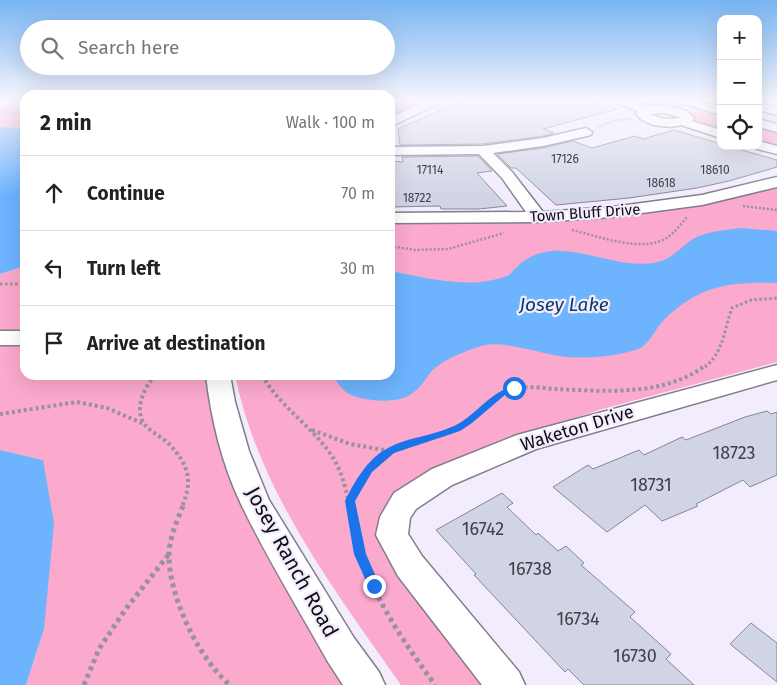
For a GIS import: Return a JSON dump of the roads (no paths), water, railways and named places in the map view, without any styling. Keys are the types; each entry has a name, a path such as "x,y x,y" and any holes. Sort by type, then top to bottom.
{"street":[{"path":"395,151 483,150 542,142 582,133"},
{"path":"762,146 777,150"},
{"path":"483,150 507,175 538,217"},
{"name":"Town Bluff Drive","path":"395,218 538,217 612,212 702,200 777,182"},
{"path":"0,338 20,338"},
{"name":"Waketon Drive","path":"506,685 410,566 392,534 395,517 404,501 442,477 527,442 777,372"},
{"name":"Josey Ranch Road","path":"219,380 222,402 236,451 254,503 341,650 366,685"}],"water":[{"path":"0,133 20,133 20,268 0,274"},
{"name":"Josey Lake","path":"741,228 777,231 777,283 729,285 702,293 676,309 663,321 648,341 638,349 613,355 576,358 504,345 485,345 464,352 442,363 408,396 386,401 359,398 346,392 335,380 395,380 395,272 448,281 478,282 507,276 529,258 552,251 565,251 619,262 645,264 668,258 698,236"},
{"path":"0,450 43,460 54,523 44,629 26,685 0,685"}]}
